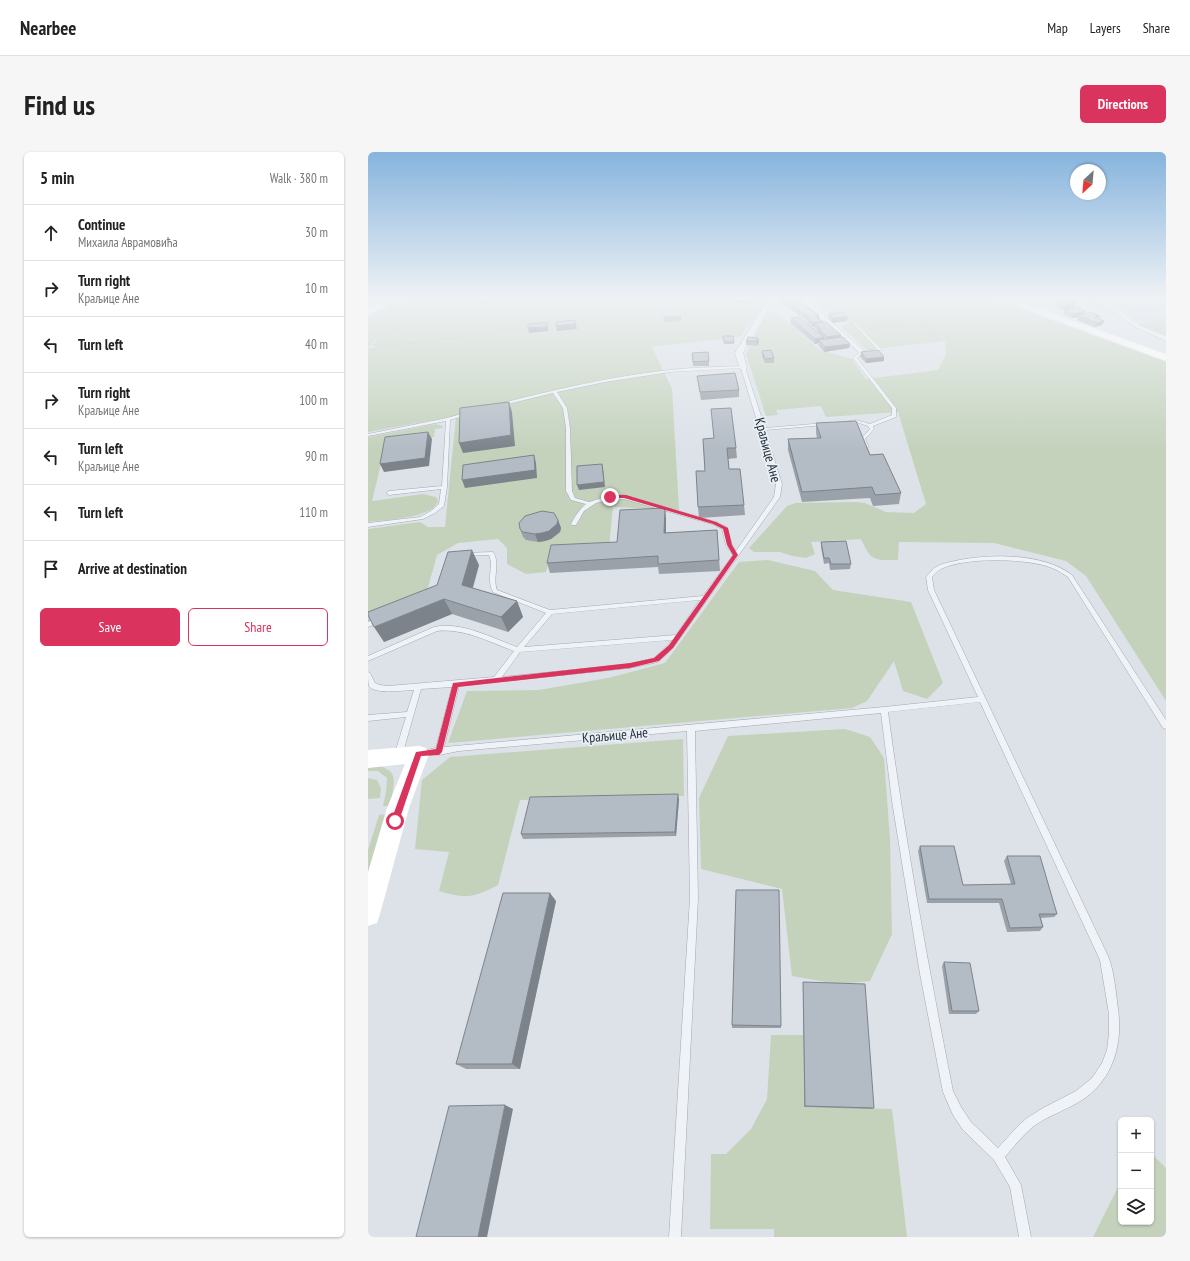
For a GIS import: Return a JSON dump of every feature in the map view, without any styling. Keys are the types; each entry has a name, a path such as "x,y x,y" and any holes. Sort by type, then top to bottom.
{"main road":[{"path":"1140,349 1166,358"},
{"path":"368,914 398,808 419,754"},
{"name":"Краљице Ане","path":"368,758 419,754"}],"street":[{"name":"Краљице Ане","path":"741,349 739,353 743,367"},
{"path":"858,349 862,352"}],"lane":[{"path":"841,423 856,421 870,425 894,416 894,408 855,358 862,352 880,350 879,349"},
{"path":"494,406 554,391 608,380 672,371 743,367"},
{"name":"Краљице Ане","path":"368,675 372,685 379,688 418,687 630,666 656,660 678,637 766,515 777,497 779,484 743,367"},
{"path":"554,391 565,408 568,428 569,492 573,499 590,504"},
{"path":"368,435 448,419 474,412"},
{"path":"368,526 427,516 442,505 448,419"},
{"path":"763,429 833,423"},
{"path":"868,449 863,439 872,430 870,425"},
{"path":"389,493 444,487"},
{"path":"574,524 578,514 590,504 610,497 624,496 714,523 725,528 729,545 736,555"},
{"path":"460,554 491,553 494,558 492,585 495,591 550,612 705,598"},
{"path":"998,1156 1020,1131 1036,1118 1079,1095 1095,1083 1108,1060 1115,1037 1115,1011 1105,959 931,590 929,577 939,567 958,562 996,558 1031,560 1054,566 1070,576 1166,726"},
{"path":"496,680 518,650 550,612"},
{"path":"368,625 389,615"},
{"path":"368,659 436,629 444,628 461,629 518,650 678,637"},
{"path":"419,754 456,684"},
{"path":"418,687 411,714 419,754"},
{"name":"Краљице Ане","path":"419,754 459,748 884,710 982,699"},
{"path":"884,710 896,800 925,974 948,1092 957,1111 967,1126 998,1156 1015,1185 1025,1237"},
{"path":"368,718 411,714"},
{"path":"675,1237 694,898 690,728"}],"green space":[{"path":"368,349 653,349 672,389 679,510 613,507 609,547 551,553 546,572 526,574 507,564 507,548 498,539 458,543 437,555 427,591 368,628 368,529 420,522 428,527 445,527 456,416 368,432"},
{"path":"749,349 818,349 852,359 866,379 938,370 946,354 946,349 1129,349 1166,362 1166,701 1086,576 1066,561 994,543 899,542 898,560 883,560 874,558 868,552 861,539 811,542 815,554 806,558 780,552 754,552 749,548 787,506 796,503 857,502 865,503 886,512 914,513 926,504 898,412 826,417 821,406 776,410 778,415 766,416 746,354"},
{"path":"436,424 442,426 443,428 435,429 434,437 386,443 372,501 423,494 436,497 438,500 435,506 429,511 408,517 368,522 368,437"},
{"path":"768,560 815,571 833,590 911,602 943,683 927,699 903,691 894,661 867,701 852,708 448,743 467,691 539,690 608,678 665,663 739,562"},
{"path":"845,729 870,737 884,758 890,839 892,934 870,981 837,984 792,976 782,889 701,869 699,798 728,736"},
{"path":"683,739 684,796 520,800 498,885 482,893 463,896 439,891 449,852 415,849 422,780 450,757"},
{"path":"368,763 387,769 391,773 394,782 391,806 383,806 387,778 378,771 368,771"},
{"path":"368,778 377,780 381,788 380,798 368,799"},
{"path":"387,814 368,879 368,850 379,815"},
{"path":"771,1035 803,1035 804,1107 892,1109 907,1237 774,1237 774,1229 710,1229 711,1154 726,1154 751,1129 767,1099"},
{"path":"1154,1156 1166,1168 1166,1237 1093,1237 1118,1187 1118,1225 1154,1225"}],"building":[{"path":"771,350 774,358 765,359 762,351"},
{"path":"878,350 884,357 866,359 861,352"},
{"path":"708,352 709,361 693,362 692,353"},
{"path":"735,373 739,390 700,392 697,376"},
{"path":"509,402 511,435 459,443 460,408"},
{"path":"731,408 736,448 727,448 729,469 740,469 744,505 698,507 696,471 705,471 703,439 714,438 711,409"},
{"path":"856,421 870,455 883,454 901,493 875,495 872,487 802,492 788,439 821,438 816,423"},
{"path":"428,432 425,458 380,464 385,437"},
{"path":"534,455 535,470 462,480 463,465"},
{"path":"602,464 604,482 577,485 577,466"},
{"path":"665,508 664,533 717,530 719,560 658,564 658,556 547,563 551,545 617,542 620,510"},
{"path":"542,511 554,513 558,520 557,524 549,531 535,534 523,532 520,529 519,523 525,516"},
{"path":"846,541 851,564 831,564 829,558 824,558 821,542"},
{"path":"472,550 462,585 517,601 501,617 444,599 374,627 368,612 437,585 448,552"},
{"path":"678,794 675,832 521,834 530,797"},
{"path":"920,846 954,846 963,885 1015,884 1007,856 1040,856 1057,914 1039,914 1043,927 1010,928 1002,899 929,899"},
{"path":"736,890 779,890 781,1026 732,1025"},
{"path":"503,893 550,893 512,1064 456,1064"},
{"path":"944,962 970,963 979,1011 952,1011"},
{"path":"803,982 865,984 874,1108 805,1106"},
{"path":"505,1105 478,1237 416,1237 449,1106"}],"route":[{"path":"395,821 398,808 419,754 439,752 456,684 630,666 656,660 671,646 736,555 729,545 725,528 714,523 624,496 610,497"}]}
